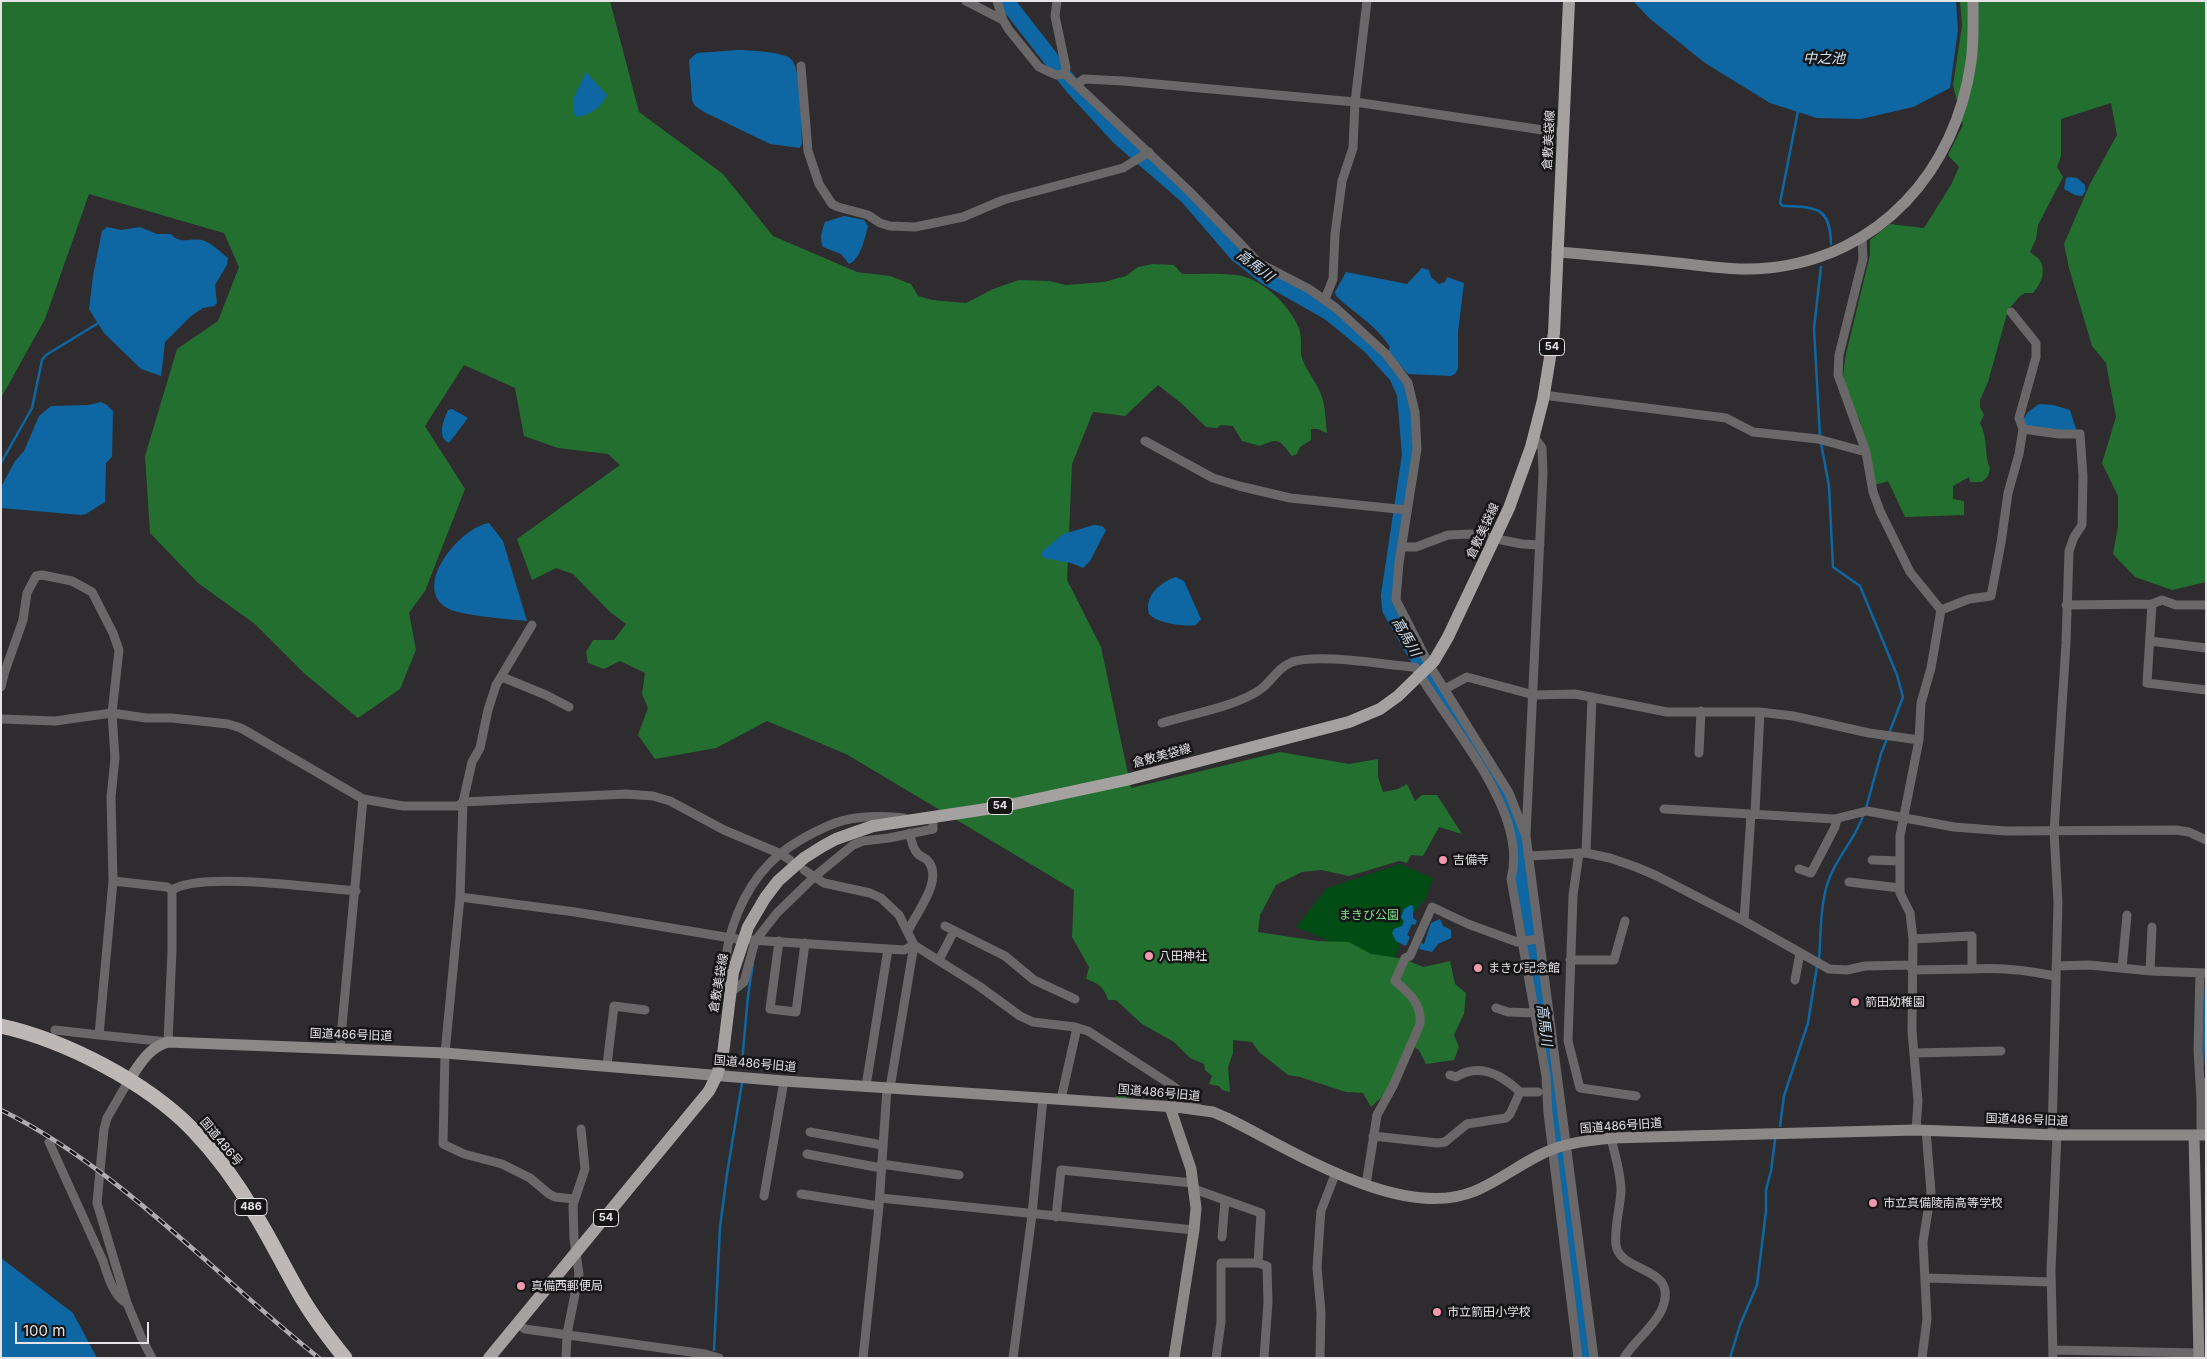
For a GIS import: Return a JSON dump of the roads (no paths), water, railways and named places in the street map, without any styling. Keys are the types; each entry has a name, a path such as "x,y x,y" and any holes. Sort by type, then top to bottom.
{"highway":[{"name":"国道486号","path":"1,1026 25,1031 64,1046 129,1080 191,1129 227,1171 255,1213 299,1294 322,1329 345,1358"}],"main road":[{"name":"倉敷美袋線","path":"489,1358 700,1103 717,1075 723,1054 736,958 748,927 765,898 789,871 804,858 836,839 873,826 1000,807 1126,780 1349,722 1380,709 1398,696 1425,671 1448,637 1509,508 1534,437 1544,395 1554,333 1569,1"}],"street":[{"path":"966,1 1003,20"},
{"path":"997,1 1003,20 1039,67 1056,75 1065,74 1077,84 1149,152 1259,263 1325,299 1366,334 1395,364 1408,383 1415,412 1417,449 1403,510 1402,547 1396,600 1425,671 1488,778 1508,825 1514,859 1511,879 1530,940 1559,1147 1578,1358"},
{"path":"1058,1 1055,16 1066,68 1065,74"},
{"path":"1325,299 1333,279 1342,181 1353,148 1355,102 1367,1"},
{"path":"1557,252 1737,269 1767,268 1816,258 1862,236 1885,221 1903,205 1932,170 1943,152 1968,82 1971,60 1973,1"},
{"path":"801,66 808,151 819,184 828,198 838,207 868,216 880,224 914,227 964,217 1003,200 1123,168 1149,152"},
{"path":"1077,84 1084,79 1122,80 1355,102 1563,133"},
{"path":"1862,236 1863,259 1839,356 1838,375 1866,452 1873,492 1884,520 1910,572 1941,610 1931,668 1921,703 1919,740 1903,817 1899,861 1900,893 1910,913 1913,939 1914,1053 1921,1130 1931,1192 1924,1242 1927,1278 1927,1319 1922,1358"},
{"path":"1941,610 1969,599 1991,596 2008,493 2019,454 2023,429 2019,418 2036,356 2036,343 2011,312"},
{"path":"1544,395 1726,418 1753,432 1820,440 1866,452"},
{"path":"2023,429 2060,434 2080,434 2083,476 2082,525 2074,537 2069,551 2054,832 2058,902 2055,976 2051,1282 2053,1354 2199,1356 2201,1099 2198,1050 2203,973 2150,971 2089,965 2056,966"},
{"path":"1534,437 1542,448 1544,458 1526,836 1534,1013 1546,1076 1548,1113"},
{"path":"1144,441 1212,478 1239,486 1290,498 1403,510"},
{"path":"1402,547 1416,547 1448,535 1471,534 1540,545"},
{"path":"1,687 23,620 27,593 36,576 42,575 72,581 92,592 113,632 119,650 112,713 115,758 111,797 113,882 99,1035"},
{"path":"2066,605 2152,604 2162,600 2176,604 2206,605"},
{"path":"2152,604 2147,683 2206,690"},
{"path":"532,625 496,685 488,710 480,748 472,762 463,802 460,897 445,1053 443,1144 464,1154 502,1164 530,1178 549,1194 556,1197 574,1199"},
{"path":"2150,641 2206,648"},
{"path":"1162,723 1240,700 1262,689 1277,670 1293,662 1318,658 1415,667 1425,671 1445,689 1509,793 1526,836"},
{"path":"502,677 546,694 569,707"},
{"path":"1445,689 1467,677 1534,695 1575,694 1667,712 1760,712 1793,716 1888,736 1919,740"},
{"path":"1592,697 1582,853 1573,895 1568,1041 1580,1088 1636,1096"},
{"path":"1699,753 1702,711"},
{"path":"1744,921 1760,712"},
{"path":"1,720 55,721 112,713 146,718 172,718 219,723 241,728 363,799 403,806 458,806 463,802 626,794 653,796 670,802 724,830 781,854 790,860"},
{"path":"340,1048 363,799"},
{"path":"1664,809 1837,819 1864,812 1954,827 2054,832 2176,830 2189,832 2206,840"},
{"path":"919,819 867,816 836,823 815,833 781,854 769,864 752,887 737,915 724,973 730,993 744,982 753,941 777,913 814,877 853,845 863,841 933,829 933,817"},
{"path":"1799,869 1811,873 1835,827 1837,819"},
{"path":"908,931 933,884 933,870 928,861 917,853 911,842 910,833"},
{"path":"1528,856 1582,853 1610,858 1657,876 1744,921 1818,964 1836,971 1866,966 1994,968 2025,970 2055,976"},
{"path":"1872,860 1899,861"},
{"path":"804,870 824,883 870,893 881,898 899,915 914,945 888,1088 879,1202 863,1358"},
{"path":"172,890 184,884 216,880 356,891"},
{"path":"113,882 167,887 172,890"},
{"path":"1849,882 1900,888"},
{"path":"168,1042 172,950 172,890"},
{"path":"460,897 575,912 733,938"},
{"path":"1366,1185 1377,1115 1393,1086 1420,1024 1421,1014 1413,997 1395,981 1405,958 1410,956 1432,907 1517,942 1530,940"},
{"path":"2122,968 2127,916"},
{"path":"1570,960 1614,960 1625,921"},
{"path":"945,926 1005,956 1034,980 1075,998"},
{"path":"2150,971 2152,927"},
{"path":"939,960 954,931"},
{"path":"1913,939 1972,936 1972,969"},
{"path":"753,941 779,941 904,950 914,945"},
{"path":"779,941 770,1009 796,1012 805,943"},
{"path":"914,945 1020,1016 1033,1022 1076,1027 1088,1031 1173,1086 1200,1110"},
{"path":"866,1086 888,949"},
{"path":"1796,980 1800,953"},
{"path":"607,1065 614,1006 645,1010"},
{"path":"1496,1008 1508,1012 1534,1013"},
{"path":"1061,1099 1076,1027"},
{"path":"55,1030 168,1042"},
{"path":"152,1358 127,1303 101,1220 97,1203 97,1192 104,1129 111,1111 147,1054 158,1045 168,1042"},
{"name":"国道486号旧道","path":"168,1042 445,1053 784,1081 1200,1110 1227,1118 1366,1185 1421,1198 1456,1197 1481,1188 1559,1147 1611,1138 1921,1130 2054,1134 2200,1135"},
{"path":"1914,1053 2001,1051"},
{"path":"1450,1075 1456,1077 1466,1071 1474,1070 1503,1077 1520,1092 1538,1092"},
{"path":"1546,1076 1541,1078 1538,1092 1548,1113 1559,1147 1577,1214 1594,1358"},
{"path":"764,1196 784,1081"},
{"path":"2201,1099 2206,1082"},
{"path":"1373,1136 1436,1143 1445,1142 1467,1124 1506,1118 1510,1114 1520,1092"},
{"path":"1013,1358 1032,1215 1043,1098"},
{"path":"1170,1107 1194,1186 1194,1230 1174,1358"},
{"path":"566,1358 567,1334 578,1281 577,1254 574,1239 574,1199 583,1177 584,1169 582,1129"},
{"path":"810,1132 882,1145"},
{"path":"1611,1138 1621,1190 1616,1238 1618,1251 1629,1262 1655,1275 1661,1282 1664,1291 1662,1311 1624,1358"},
{"path":"49,1142 103,1261 107,1274 121,1301 127,1303"},
{"path":"807,1154 881,1166 959,1175"},
{"path":"1056,1217 1060,1170 1194,1186 1261,1213 1258,1264"},
{"path":"1320,1358 1321,1312 1317,1268 1321,1211 1336,1172"},
{"path":"801,1194 879,1202 972,1206 1032,1215 1194,1230"},
{"path":"1222,1237 1226,1200"},
{"path":"1216,1358 1221,1322 1221,1263 1268,1266 1268,1302 1264,1358"},
{"path":"98,1265 102,1272 107,1274"},
{"path":"1927,1278 2051,1282"},
{"path":"517,1324 525,1329 719,1358"}],"water":[{"name":"中之池","path":"1633,1 1956,1 1958,30 1950,88 1913,107 1861,119 1817,118 1770,103 1705,63 1649,18"},
{"path":"738,50 774,53 791,59 795,65 801,112 802,143 800,148 770,144 695,106 692,100 689,60 697,53"},
{"path":"586,72 607,95 595,110 577,117 573,113 574,97"},
{"path":"2066,178 2077,178 2085,185 2085,192 2082,196 2075,195 2064,189"},
{"path":"844,216 864,220 868,226 857,258 849,264 841,254 823,247 821,241 825,222"},
{"path":"107,227 121,230 140,227 157,234 171,234 175,238 183,240 196,239 205,241 228,258 227,265 215,285 217,303 214,306 203,308 191,316 165,342 161,376 141,369 104,333 89,309 102,231"},
{"path":"1422,268 1429,270 1431,277 1439,284 1445,282 1447,277 1464,283 1458,332 1458,369 1451,376 1408,374 1388,352 1390,347 1385,339 1336,296 1335,292 1346,272 1407,284"},
{"path":"101,402 113,411 112,457 106,463 105,502 86,514 81,515 1,508 1,487 15,461 24,451 39,416 51,406 88,405"},
{"path":"2039,404 2053,405 2070,410 2076,429 2074,433 2024,426 2023,420 2028,412"},
{"path":"452,409 468,418 449,443 443,437 442,428 448,410"},
{"path":"489,523 503,541 527,621 459,612 444,606 436,596 434,584 445,557 466,534"},
{"path":"1094,525 1102,526 1106,530 1090,561 1083,568 1042,556 1042,552 1063,534"},
{"path":"1176,577 1184,581 1201,619 1196,625 1171,624 1158,620 1149,614 1148,607 1151,596 1164,582"},
{"path":"1411,905 1413,906 1413,918 1417,921 1415,925 1412,924 1407,935 1410,937 1406,946 1396,941 1392,933 1394,929 1402,926 1404,922 1401,917 1404,909"},
{"path":"1440,919 1443,926 1451,930 1451,938 1438,944 1432,952 1419,949 1421,943 1424,944 1431,923"},
{"path":"1,1258 73,1313 97,1358 1,1358"}],"waterway":[{"name":"高馬川","path":"1006,1 1073,87 1120,138 1188,197 1237,254 1265,276 1330,313 1369,345 1397,376 1405,394 1410,455 1389,595 1390,609 1435,688 1493,775 1507,804 1520,841 1526,910 1551,1067 1586,1358"},
{"path":"1798,111 1780,203 1783,206 1813,209 1824,216 1828,223 1831,244"},
{"path":"1820,437 1814,328 1821,267"},
{"path":"1,463 32,408 42,360 46,355 100,322"},
{"path":"1821,443 1829,486 1833,567 1860,586 1897,675 1903,697 1881,754 1866,808"},
{"path":"1819,960 1821,919 1826,888 1837,862 1857,830 1864,813"},
{"path":"742,1062 753,963"},
{"path":"1780,1126 1784,1096 1808,1023 1817,966"},
{"path":"2203,1065 2206,986"},
{"path":"714,1350 720,1227 742,1083"},
{"path":"1730,1358 1740,1325 1757,1285 1766,1211 1766,1190 1771,1171 1775,1140"}],"railway":[{"path":"1,1110 44,1134 126,1192 319,1358"}],"place":[{"name":"吉備寺","path":"1443,860"},
{"name":"八田神社","path":"1149,956"},
{"name":"まきび記念館","path":"1478,968"},
{"name":"箭田幼稚園","path":"1855,1002"},
{"name":"市立真備陵南高等学校","path":"1873,1203"},
{"name":"真備西郵便局","path":"521,1286"},
{"name":"市立箭田小学校","path":"1437,1312"}],"park label":[{"name":"まきび公園","path":"1369,915"}]}
